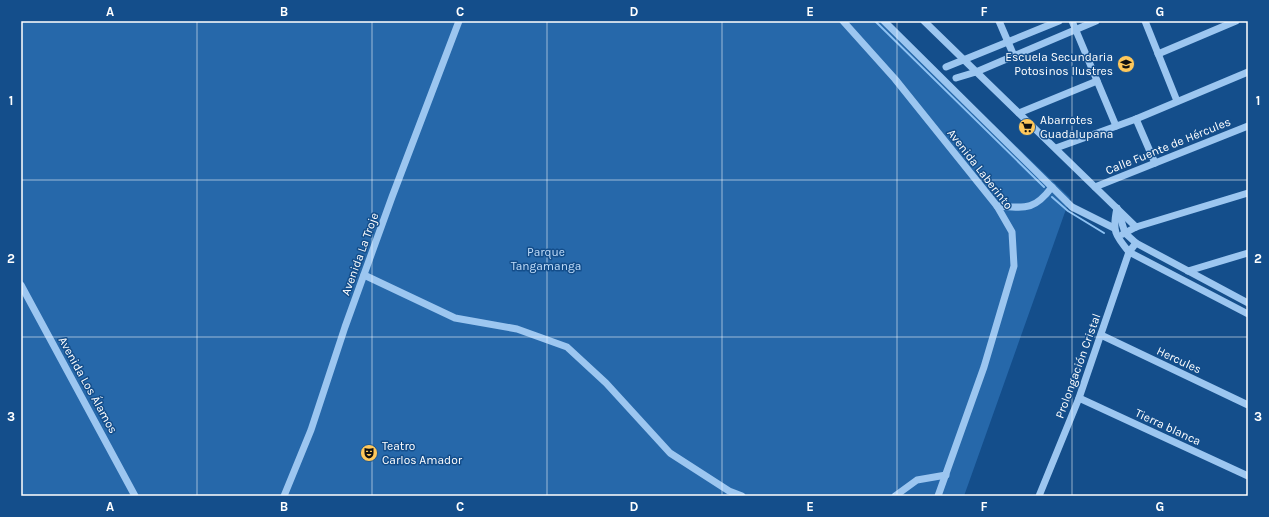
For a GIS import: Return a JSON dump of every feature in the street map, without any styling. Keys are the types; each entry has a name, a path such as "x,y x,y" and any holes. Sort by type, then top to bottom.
{"street":[{"name":"Avenida La Troje","path":"284,496 311,430 364,275 459,21"},
{"name":"Avenida Laberinto","path":"843,21 895,79 997,206 1012,232 1014,266 984,367 938,496"},
{"path":"884,21 1072,207 1114,228"},
{"path":"924,21 1136,227"},
{"path":"999,21 1014,56"},
{"path":"946,67 1059,21"},
{"path":"1072,21 1116,126"},
{"path":"956,78 976,72 1096,21"},
{"path":"1145,21 1177,101"},
{"path":"1158,54 1236,21"},
{"path":"1056,148 1136,119 1248,72"},
{"path":"1019,113 1097,81"},
{"path":"1136,119 1155,163"},
{"name":"Calle Fuente de Hércules","path":"1095,187 1248,126"},
{"path":"997,206 1013,207 1038,204 1052,187"},
{"path":"1117,237 1136,227 1248,193"},
{"path":"1117,208 1114,219 1114,228 1117,237 1130,252 1248,314"},
{"path":"1117,208 1125,233 1136,243 1248,303"},
{"name":"Prolongación Cristal","path":"1039,496 1079,398 1130,252 1136,243"},
{"path":"1188,272 1248,254"},
{"path":"364,275 455,318 517,330 567,347 606,383 670,453 729,491 742,496"},
{"name":"Avenida Los Álamos","path":"21,285 135,496"},
{"name":"Hercules","path":"1101,335 1248,405"},
{"name":"Tierra blanca","path":"1079,398 1248,476"},
{"path":"895,496 917,480 946,475"}],"green space":[{"name":"Parque Tangamanga","path":"21,21 888,21 914,48 1070,198 964,496 21,496"}],"waterway":[{"path":"875,21 1044,187"},
{"path":"1052,197 1068,211 1104,233"}],"place":[{"name":"Escuela Secundaria Potosinos Ilustres","path":"1126,64"},
{"name":"Abarrotes Guadalupana","path":"1027,127"},
{"name":"Teatro Carlos Amador","path":"369,453"}]}
